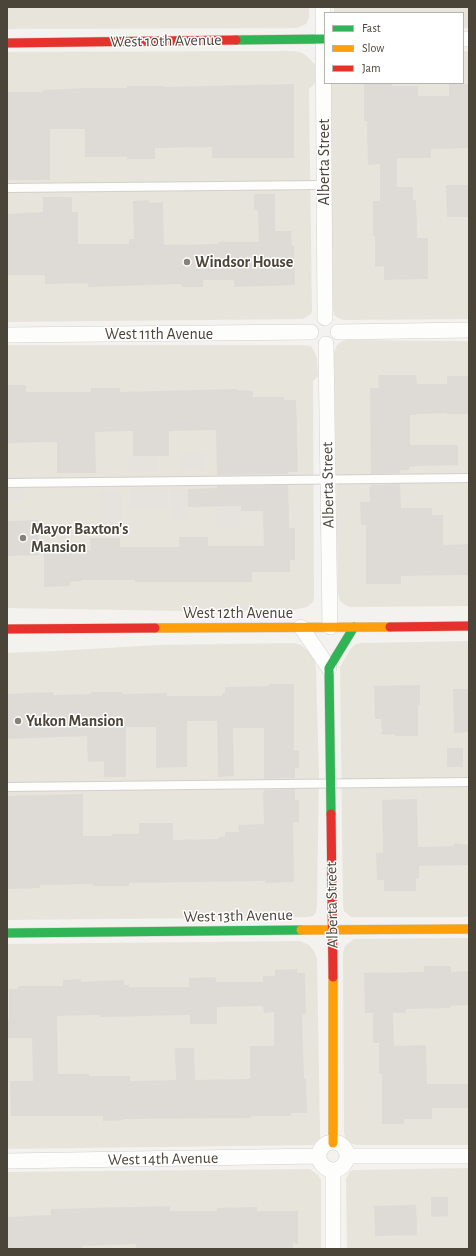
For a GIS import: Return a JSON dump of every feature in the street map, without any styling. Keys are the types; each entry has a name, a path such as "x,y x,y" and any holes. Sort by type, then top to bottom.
{"street":[{"name":"Alberta Street","path":"323,7 325,318"},
{"name":"West 10th Avenue","path":"7,43 324,40"},
{"path":"325,318 334,322 338,332 334,340 326,344 316,341 311,332 315,322 325,318"},
{"path":"338,332 469,330"},
{"name":"West 11th Avenue","path":"7,335 311,332"},
{"name":"Alberta Street","path":"326,344 330,627"},
{"name":"West 12th Avenue","path":"7,629 469,626"},
{"path":"301,627 329,668 354,627"},
{"name":"Alberta Street","path":"329,668 333,1143"},
{"name":"West 13th Avenue","path":"7,933 469,929"},
{"path":"329,1143 333,1143 337,1143 344,1148 347,1156 341,1168 329,1170 322,1164 319,1156 322,1148 329,1143"},
{"name":"West 14th Avenue","path":"7,1161 319,1156"},
{"path":"347,1156 469,1156"},
{"path":"333,1170 333,1249"}],"lane":[{"path":"7,188 324,185"},
{"path":"7,483 469,478"},
{"path":"7,787 469,782"}],"shaded area":[{"path":"7,7 309,7 309,18 306,24 297,28 7,29"},
{"path":"334,7 469,7 469,28 464,28 464,12 334,12"},
{"path":"294,51 302,53 308,57 315,65 315,83 309,89 311,314 303,319 7,322 7,52"},
{"path":"464,51 469,51 469,319 343,320 334,315 330,84 464,84"},
{"path":"342,341 469,341 469,606 350,607 340,601 338,593 334,352 337,345"},
{"path":"7,345 311,346 317,359 318,376 313,381 313,602 307,607 294,610 184,611 7,608"},
{"path":"180,453 205,453 205,470 180,470"},
{"path":"127,457 158,457 158,472 127,472"},
{"path":"7,487 23,487 23,501 7,501"},
{"path":"130,488 167,488 167,509 130,509"},
{"path":"216,488 241,488 241,527 216,527"},
{"path":"170,489 188,489 188,519 171,520"},
{"path":"99,491 122,491 122,529 99,529"},
{"path":"469,641 469,917 351,917 344,911 343,904 340,667 351,648 356,644"},
{"path":"294,643 301,645 313,655 316,667 319,775 317,907 313,916 7,920 7,653 159,645"},
{"path":"469,938 469,1145 356,1145 350,1143 346,1139 344,1133 343,953 345,946 354,939"},
{"path":"300,941 309,945 317,958 320,1138 313,1145 7,1149 7,944"},
{"path":"469,1168 469,1249 347,1249 346,1179 350,1171"},
{"path":"310,1169 318,1175 321,1180 321,1249 7,1249 7,1172"}],"building":[{"path":"294,84 294,158 212,158 212,147 155,148 155,159 85,157 85,129 50,129 50,180 7,180 7,92 43,92 43,90 85,88 127,88 127,86 164,87"},
{"path":"364,84 418,86 418,96 449,96 449,84 469,84 469,148 431,149 431,158 397,158 397,187 413,187 413,200 416,200 417,238 428,238 428,279 384,280 384,266 375,267 373,201 380,201 380,164 368,165 367,121 364,121"},
{"path":"446,185 469,185 469,217 447,217"},
{"path":"254,194 275,194 275,231 291,231 292,246 294,246 295,285 234,287 234,280 203,280 203,287 182,287 181,284 88,287 88,283 45,284 45,275 7,275 7,214 43,212 43,197 72,197 72,212 78,212 78,244 129,244 129,239 134,239 133,201 149,200 149,203 163,202 164,245 218,244 218,242 259,242 258,210 254,210"},
{"path":"378,375 416,375 417,384 447,384 447,376 469,376 469,414 447,413 410,415 410,445 458,445 458,465 417,466 409,467 409,470 400,470 400,473 371,474 370,388 379,388"},
{"path":"7,385 26,385 26,392 91,392 91,388 120,388 120,392 237,389 253,391 253,397 284,397 284,400 296,400 298,472 288,472 288,474 217,475 216,430 169,431 169,456 133,456 133,431 95,432 96,473 57,473 57,442 7,443"},
{"path":"400,484 401,508 432,508 432,515 443,515 443,545 469,544 469,575 401,576 401,584 366,584 366,525 361,525 360,502 370,502 369,487 371,487 371,485"},
{"path":"288,485 289,528 295,528 295,560 290,560 290,572 252,572 252,582 135,582 135,580 82,580 70,582 70,586 44,587 44,550 91,550 90,538 120,538 120,547 179,547 179,537 208,537 208,546 264,546 263,511 241,511 241,506 188,507 188,489 217,488 217,486"},
{"name":"Mayor Baxton's Mansion","path":"38,520 39,555 7,556 7,521"},
{"path":"269,684 294,684 294,751 299,750 299,768 295,768 295,778 264,779 264,728 233,728 234,776 218,777 217,721 187,721 187,767 156,768 156,727 126,727 126,777 104,777 104,761 88,762 87,736 7,739 7,694 53,692 53,695 91,694 91,692 122,692 122,694 167,693 167,696 222,696 222,693 225,693 225,687 269,686"},
{"path":"420,685 420,705 418,705 418,736 395,736 395,734 382,735 381,719 375,719 374,686"},
{"path":"453,689 469,689 469,732 454,733"},
{"path":"447,748 463,748 463,767 447,767"},
{"path":"295,789 295,800 299,800 299,822 293,822 294,882 129,883 129,886 93,886 93,884 40,885 40,888 7,889 7,796 83,794 83,836 139,834 139,823 173,823 173,840 219,839 219,837 225,836 225,832 239,832 238,825 264,824 264,790"},
{"path":"417,799 418,847 454,846 454,843 469,845 469,865 419,866 419,878 416,879 416,891 384,891 384,880 377,880 376,853 383,853 382,800"},
{"path":"424,966 451,966 451,972 469,971 469,1005 450,1006 450,1008 406,1009 406,1013 393,1013 394,1046 426,1045 427,1084 469,1084 469,1108 432,1108 432,1119 404,1119 404,1124 382,1124 382,1074 379,1074 379,1043 373,1043 373,1013 365,1013 364,973 424,972"},
{"path":"297,969 297,973 305,973 306,1014 302,1014 304,1079 306,1079 307,1113 291,1113 291,1116 251,1116 251,1118 123,1119 103,1121 103,1116 11,1116 10,1081 33,1081 32,1038 7,1038 7,1020 9,1020 9,989 18,989 18,986 63,986 63,980 81,979 81,982 124,980 124,985 129,985 129,987 189,987 189,978 216,977 216,982 263,982 263,976 275,976 275,970","holes":["263,1006 264,1013 274,1012 274,1046 250,1046 250,1079 195,1080 194,1048 175,1048 176,1080 130,1081 130,1076 58,1074 57,1016 100,1015 100,1017 190,1015 190,1024 217,1024 217,1007"]},
{"path":"431,1197 448,1197 448,1216 431,1217"},
{"path":"416,1205 417,1235 375,1236 374,1206"},
{"path":"170,1206 170,1211 217,1211 217,1208 257,1207 257,1211 298,1211 298,1244 293,1243 293,1249 136,1249 136,1244 82,1246 82,1249 7,1249 7,1217 51,1215 51,1209"}],"traffic: fast":[{"path":"236,40 324,39"},
{"path":"331,814 329,668 354,627"},
{"path":"7,933 301,930"}],"traffic: slow":[{"path":"155,628 390,627"},
{"path":"301,930 469,929"},
{"path":"333,977 333,1143"}],"traffic: jam":[{"path":"7,43 236,40"},
{"path":"390,627 469,626"},
{"path":"7,629 155,628"},
{"path":"331,814 333,977"}],"place":[{"name":"Windsor House","path":"187,262"},
{"name":"Mayor Baxton's Mansion","path":"23,538"},
{"name":"Yukon Mansion","path":"18,721"}]}
